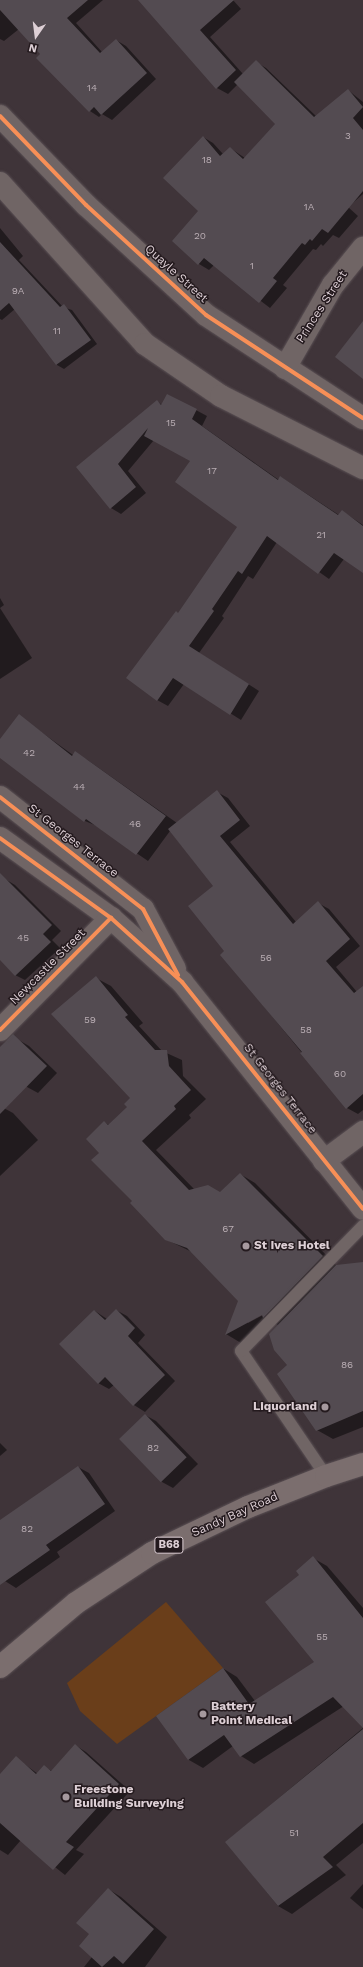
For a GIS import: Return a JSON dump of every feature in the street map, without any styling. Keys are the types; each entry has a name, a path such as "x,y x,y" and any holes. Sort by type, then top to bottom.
{"main road":[{"name":"Sandy Bay Road","path":"0,1667 76,1603 152,1553 248,1507 326,1476 363,1464"}],"street":[{"name":"Quayle Street","path":"0,116 86,206 206,315 363,418"},
{"path":"0,183 145,344 221,396 363,468"},
{"name":"Princes Street","path":"285,368 333,285 363,248"},
{"name":"St Georges Terrace","path":"0,797 143,909 182,982"},
{"name":"St Georges Terrace","path":"0,838 111,918 182,982 363,1209"},
{"name":"Newcastle Street","path":"0,1030 111,918"},
{"path":"324,1161 363,1132"}],"lane":[{"path":"326,1476 240,1351 363,1226"}],"shaded area":[{"path":"166,1602 223,1668 117,1744 80,1711 67,1683"}],"building":[{"path":"0,0 88,0 67,18 100,53 116,39 147,73 101,115 94,107 89,112 36,58 40,54 0,10"},
{"path":"138,0 234,0 200,30 236,70 216,89"},
{"path":"256,60 314,117 348,89 363,107 353,118 363,130 363,191 328,233 322,229 312,241 310,239 305,245 302,243 273,278 277,281 259,303 204,258 198,265 172,241 198,211 163,178 203,136 220,156 230,147 243,159 275,124 234,82"},
{"path":"0,242 60,307 64,304 91,340 56,365 9,303 0,311"},
{"path":"363,321 363,379 335,357"},
{"path":"167,394 197,409 192,419 278,480 280,476 338,515 342,510 363,526 363,573 334,553 318,574 267,536 242,574 238,571 212,609 214,611 189,646 249,684 230,715 173,678 157,701 126,678 176,611 178,613 237,527 175,482 190,461 144,436 148,428 118,464 136,487 110,509 76,467 157,400 161,405"},
{"path":"19,714 72,756 75,751 166,816 136,855 86,819 84,822 0,758 0,739"},
{"path":"217,790 240,820 220,836 293,924 318,901 350,939 326,961 354,993 363,986 363,1094 346,1109 300,1053 302,1052 220,955 224,951 188,906 213,886 168,829"},
{"path":"0,873 52,925 43,934 51,942 15,976 0,960"},
{"path":"96,976 128,1015 125,1017 155,1050 167,1050 169,1066 191,1090 174,1106 176,1109 142,1141 189,1190 208,1185 220,1192 240,1173 323,1256 263,1318 262,1315 225,1335 238,1301 187,1248 165,1240 130,1203 132,1201 91,1160 99,1153 86,1139 104,1121 108,1125 127,1107 124,1104 130,1098 51,1014"},
{"path":"13,1034 47,1066 0,1114 0,1047"},
{"path":"363,1262 363,1411 316,1431 277,1374 287,1365 274,1350 269,1334 336,1265"},
{"path":"116,1309 135,1328 128,1336 165,1375 133,1406 105,1377 98,1384 59,1344 94,1310 105,1320"},
{"path":"145,1414 187,1457 161,1482 119,1439"},
{"path":"78,1466 105,1504 46,1545 50,1550 0,1585 0,1520"},
{"path":"313,1556 363,1618 363,1728 333,1697 240,1757 224,1735 188,1760 156,1716 223,1668 249,1704 314,1662 265,1602 299,1575 296,1571"},
{"path":"363,1729 363,1823 323,1857 333,1867 278,1906 225,1842"},
{"path":"75,1744 119,1784 66,1842 74,1847 53,1870 0,1823 0,1774 16,1756 36,1774 44,1765 51,1771"},
{"path":"108,1888 154,1929 123,1964 114,1956 102,1967 79,1946 89,1934 76,1923"}],"cycle path":[{"path":"0,116 86,205 206,315 363,418"},
{"path":"0,797 143,909 178,975"},
{"path":"0,838 111,918 182,982 363,1209"},
{"path":"0,1030 111,918"}],"place":[{"name":"St Ives Hotel","path":"246,1246"},
{"name":"Liquorland","path":"325,1407"},
{"name":"Battery Point Medical","path":"203,1714"},
{"name":"Freestone Building Surveying","path":"66,1797"}]}
